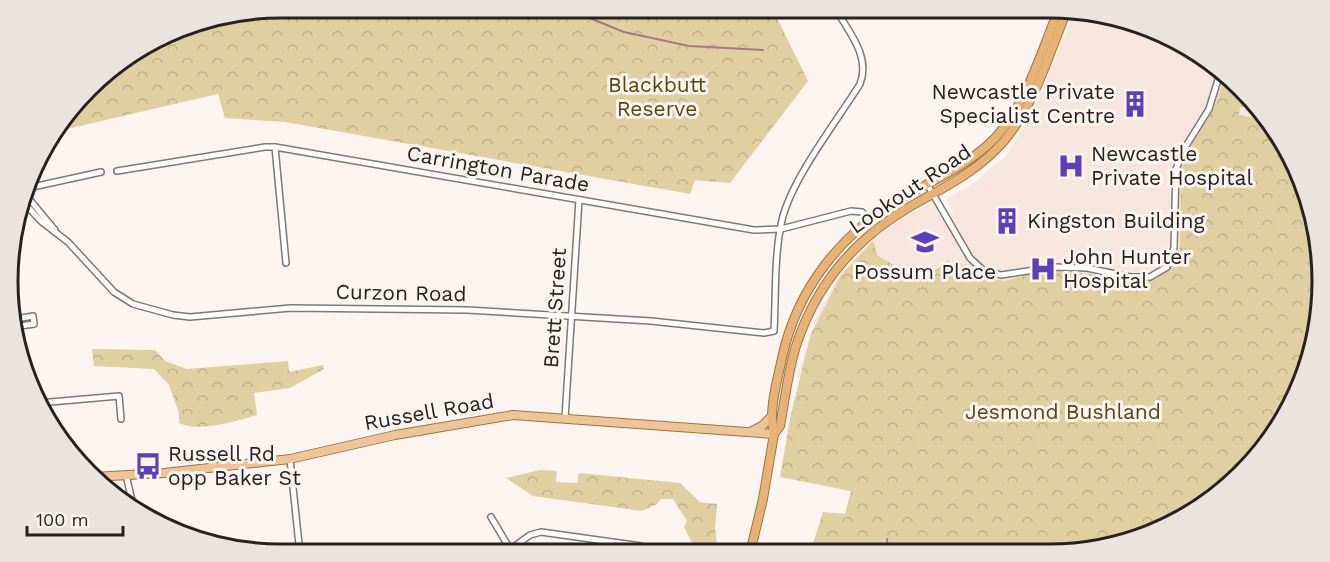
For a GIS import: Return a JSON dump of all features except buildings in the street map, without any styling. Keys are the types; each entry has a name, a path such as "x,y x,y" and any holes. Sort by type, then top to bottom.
{"highway":[{"name":"Lookout Road","path":"774,434 771,424 784,348 797,310 808,288 842,243 869,219 960,167 981,152 1010,119 1022,98 1055,18"},
{"name":"Lookout Road","path":"774,434 780,426 795,348 816,298 844,259 869,234 890,219 965,176 1004,141 1030,102 1063,19"},
{"path":"752,544 763,499 774,434"}],"main road":[{"name":"Russell Road","path":"105,476 290,459 395,435 506,416 529,415 774,434"},
{"path":"749,432 762,426 772,416"}],"street":[{"path":"781,229 786,210 799,181 864,75 862,56 841,18"},
{"path":"927,184 970,258 984,272 1001,275 1065,267 1087,268 1130,278 1150,277 1167,267 1174,249 1176,169 1186,146 1209,109 1218,80"},
{"path":"275,147 286,263"},
{"name":"Carrington Parade","path":"117,171 275,147 754,230 781,229 852,211 862,212 869,219"},
{"path":"36,186 101,172"},
{"name":"Curzon Road","path":"31,200 57,233"},
{"name":"Brett Street","path":"565,418 579,200"},
{"name":"Curzon Road","path":"29,208 123,299 156,312 190,317 301,308 467,310 651,321 764,333 774,331 781,229"},
{"path":"21,318 33,316 34,324 22,326"},
{"path":"48,402 119,396 121,419"},
{"path":"290,459 299,544"},
{"path":"126,475 130,497"},
{"path":"491,517 507,544"},
{"path":"517,544 530,535 542,532 626,544"}],"shaded area":[{"name":"John Hunter Hospital","path":"1071,19 1117,27 1150,38 1180,53 1222,83 1258,121 1288,172 1139,505 892,392 797,377 815,320 837,279 853,260 872,240 899,220 928,204 934,206 942,219 953,212 946,199 977,181 991,167 1006,157 1036,104"}],"green space":[{"name":"Blackbutt Reserve","path":"281,18 777,18 808,81 730,183 695,180 690,194 285,122 225,118 218,94 66,129 108,83 149,53 196,32 247,20"},
{"name":"Jesmond Bushland","path":"1223,84 1246,107 1240,107 1239,115 1256,118 1268,135 1285,165 1298,196 1310,247 1312,281 1310,315 1298,366 1277,412 1247,454 1209,490 1180,509 1134,530 1100,539 1049,544 813,544 823,512 845,514 851,491 780,477 790,418 811,334 841,275 873,241 878,256 903,270 937,269 947,260 955,265 966,264 985,278 1004,281 1027,275 1060,271 1140,282 1156,279 1174,263 1180,246 1181,169 1190,147 1214,108"},
{"path":"92,349 155,350 165,361 187,369 288,361 289,372 323,365 324,369 290,388 254,393 257,415 218,425 197,427 179,423 179,413 169,385 154,369 94,366"},
{"path":"540,470 557,471 556,482 577,483 579,473 680,483 700,502 717,504 715,528 717,544 692,544 684,527 687,521 673,499 661,499 657,504 642,511 533,496 506,478"}],"waterway":[{"path":"590,18 624,32 689,46 763,50"},
{"path":"887,539 887,544"}],"place":[{"name":"Newcastle Private Specialist Centre","path":"1135,104"},
{"name":"Newcastle Private Hospital","path":"1071,166"},
{"name":"Kingston Building","path":"1007,221"},
{"name":"Possum Place","path":"925,242"},
{"name":"John Hunter Hospital","path":"1043,269"},
{"name":"Russell Rd opp Baker St","path":"148,466"}]}
